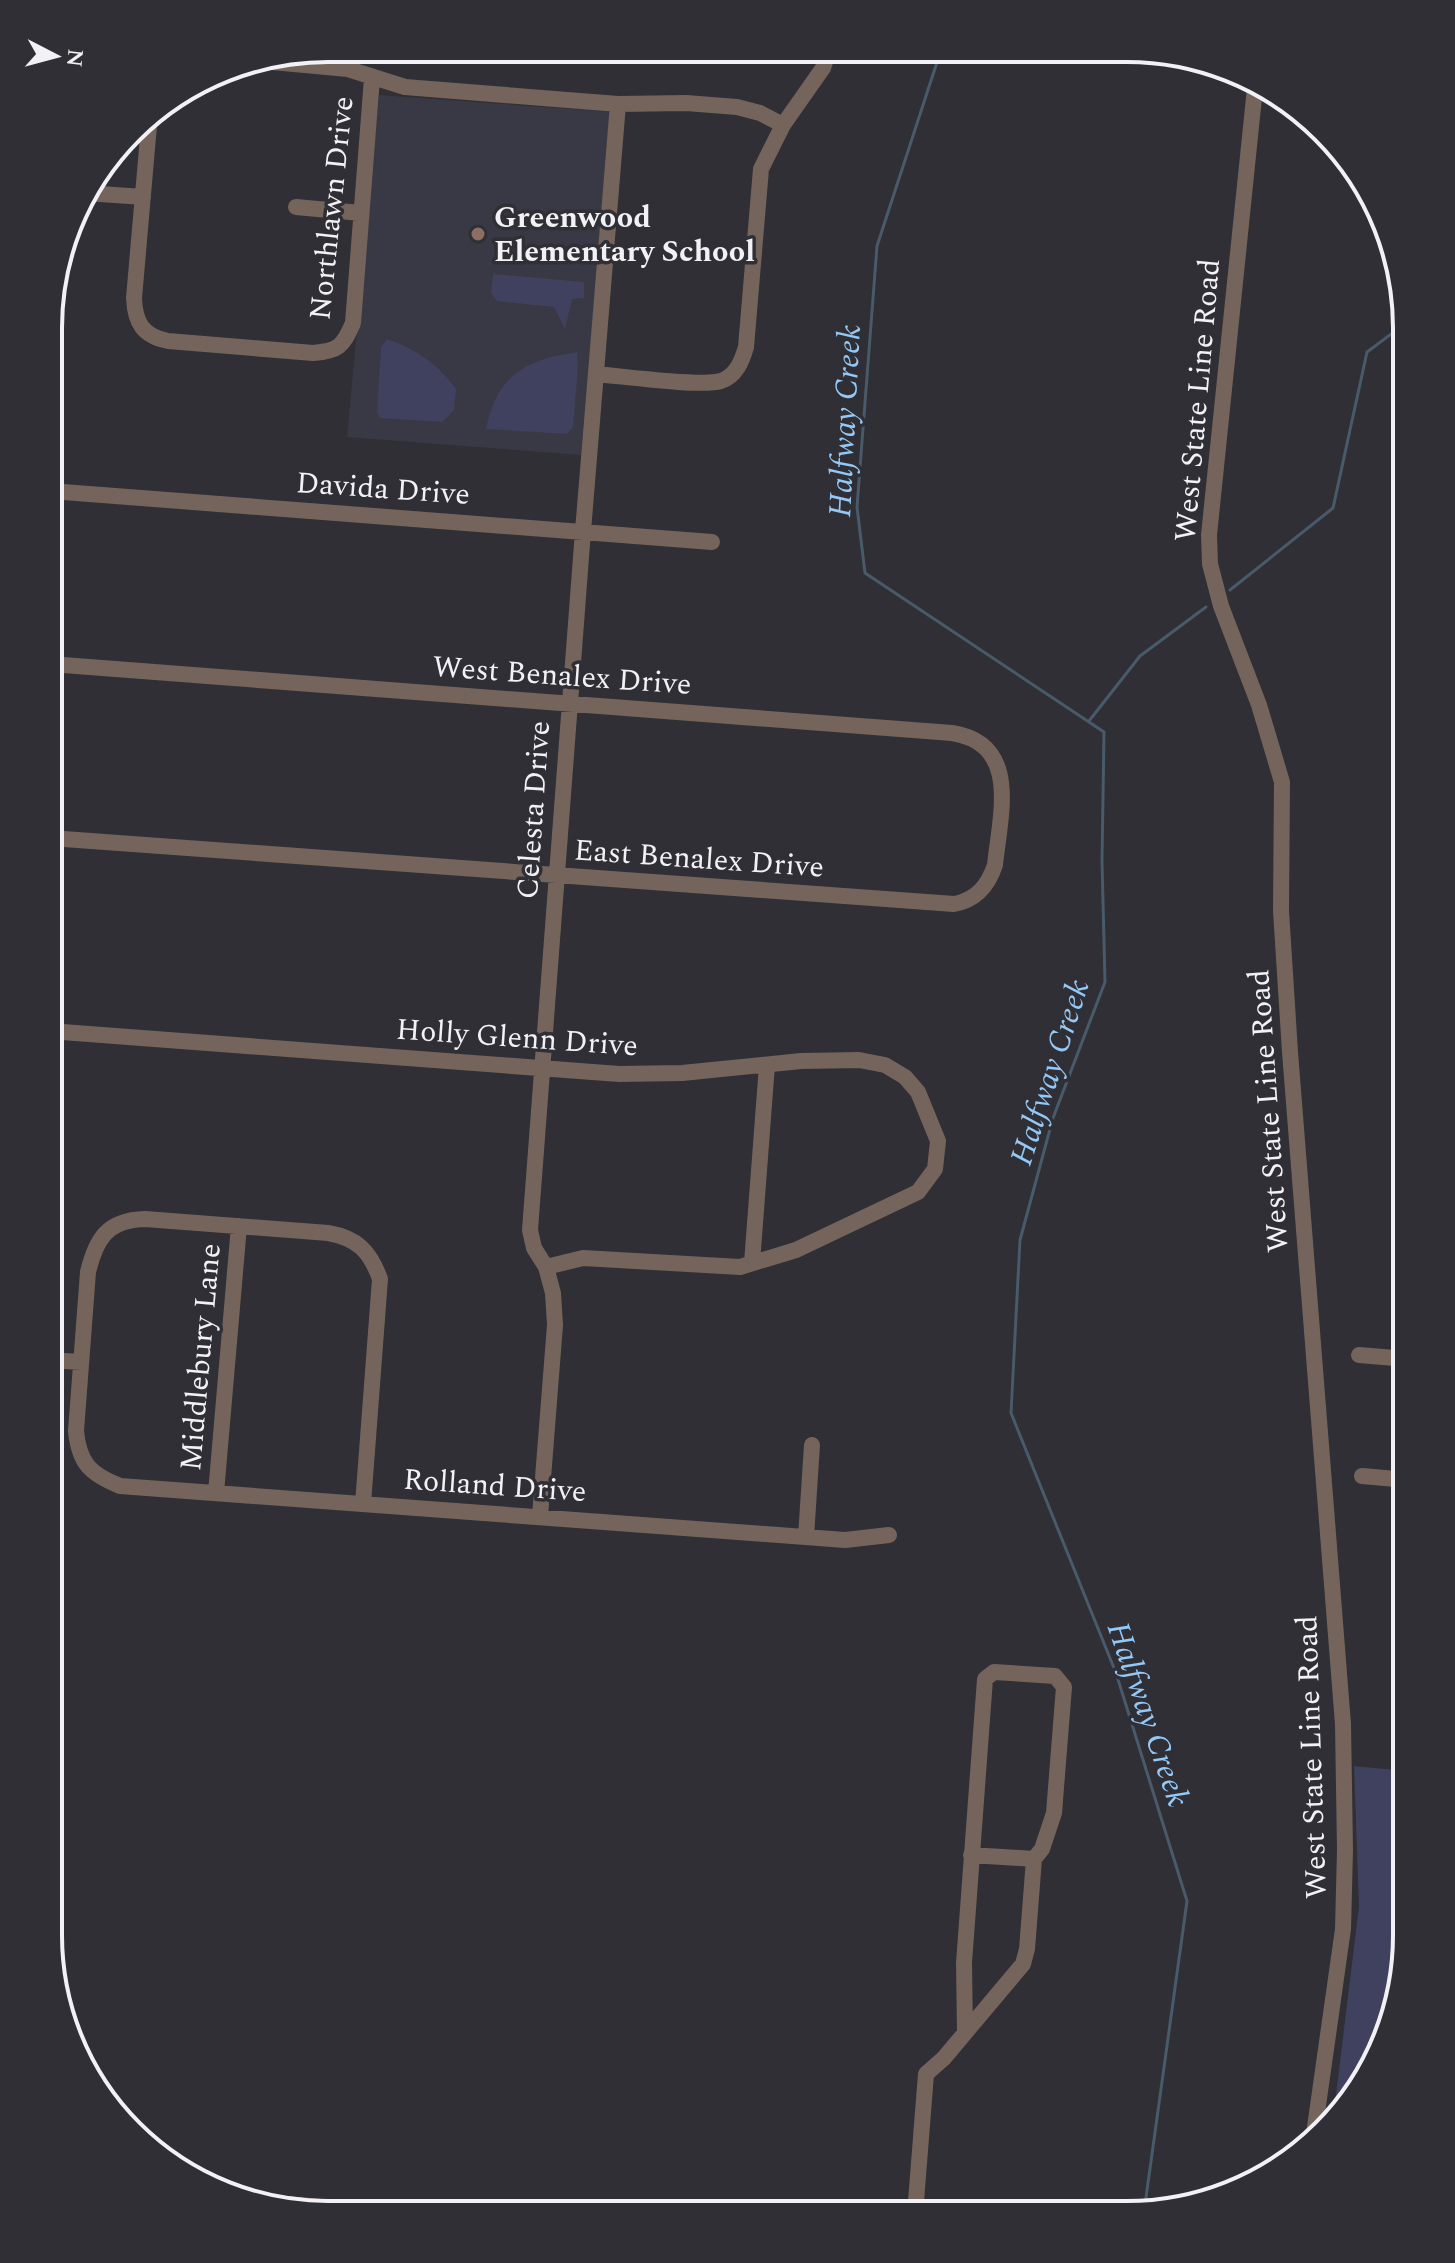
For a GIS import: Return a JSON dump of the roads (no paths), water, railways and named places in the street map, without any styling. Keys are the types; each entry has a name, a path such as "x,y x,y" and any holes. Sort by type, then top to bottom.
{"street":[{"path":"596,374 723,381 743,359 761,169 783,125 815,82 825,62"},
{"path":"293,64 348,69 405,87 618,104 686,103 737,107 760,113 783,125"},
{"name":"Northlawn Drive","path":"143,197 134,298 135,314 146,334 168,341 313,353 329,351 344,343 353,323 372,78"},
{"name":"West State Line Road","path":"1254,95 1209,535 1210,564 1221,606 1275,751 1282,782 1281,911 1290,1052 1343,1724 1343,1929 1316,2121"},
{"name":"Celesta Drive","path":"540,1516 555,1325 553,1293 546,1267 534,1248 530,1230 618,104"},
{"path":"99,194 143,197 148,133"},
{"path":"296,207 361,213"},
{"name":"Davida Drive","path":"62,492 712,542"},
{"name":"West Benalex Drive","path":"62,665 967,735 989,749 997,761 1001,773 999,822"},
{"name":"East Benalex Drive","path":"62,839 954,904 967,902 976,896 992,875 999,822"},
{"name":"Holly Glenn Drive","path":"62,1032 647,1074 859,1060 885,1065 905,1077 918,1092 938,1141 935,1169 918,1192 796,1250 752,1263"},
{"path":"546,1267 583,1258 722,1268 752,1263 767,1065"},
{"path":"62,1361 81,1362 88,1272 93,1252 103,1233 133,1219 344,1236 356,1241 373,1260 380,1279 363,1504"},
{"name":"Middlebury Lane","path":"216,1493 239,1226"},
{"path":"1359,1355 1392,1358"},
{"name":"Rolland Drive","path":"81,1362 76,1431 78,1451 87,1466 120,1486 845,1540 889,1535"},
{"path":"806,1537 812,1445"},
{"path":"1362,1476 1392,1479"},
{"path":"916,2201 926,2074 944,2058 1023,1964 1027,1949 1034,1859 1042,1849 1054,1813 1064,1687 1055,1676 994,1672 985,1679 964,1963 965,2032"},
{"path":"971,1855 1034,1859"}],"waterway":[{"name":"Halfway Creek","path":"937,62 877,246 857,507 865,573 1104,732 1102,861 1105,982 1053,1118 1020,1240 1011,1413 1116,1673 1187,1901 1146,2200"},
{"path":"1230,590 1333,508 1367,352 1393,333"},
{"path":"1089,721 1140,656 1206,607"}],"place":[{"name":"Greenwood Elementary School","path":"478,234"}]}
